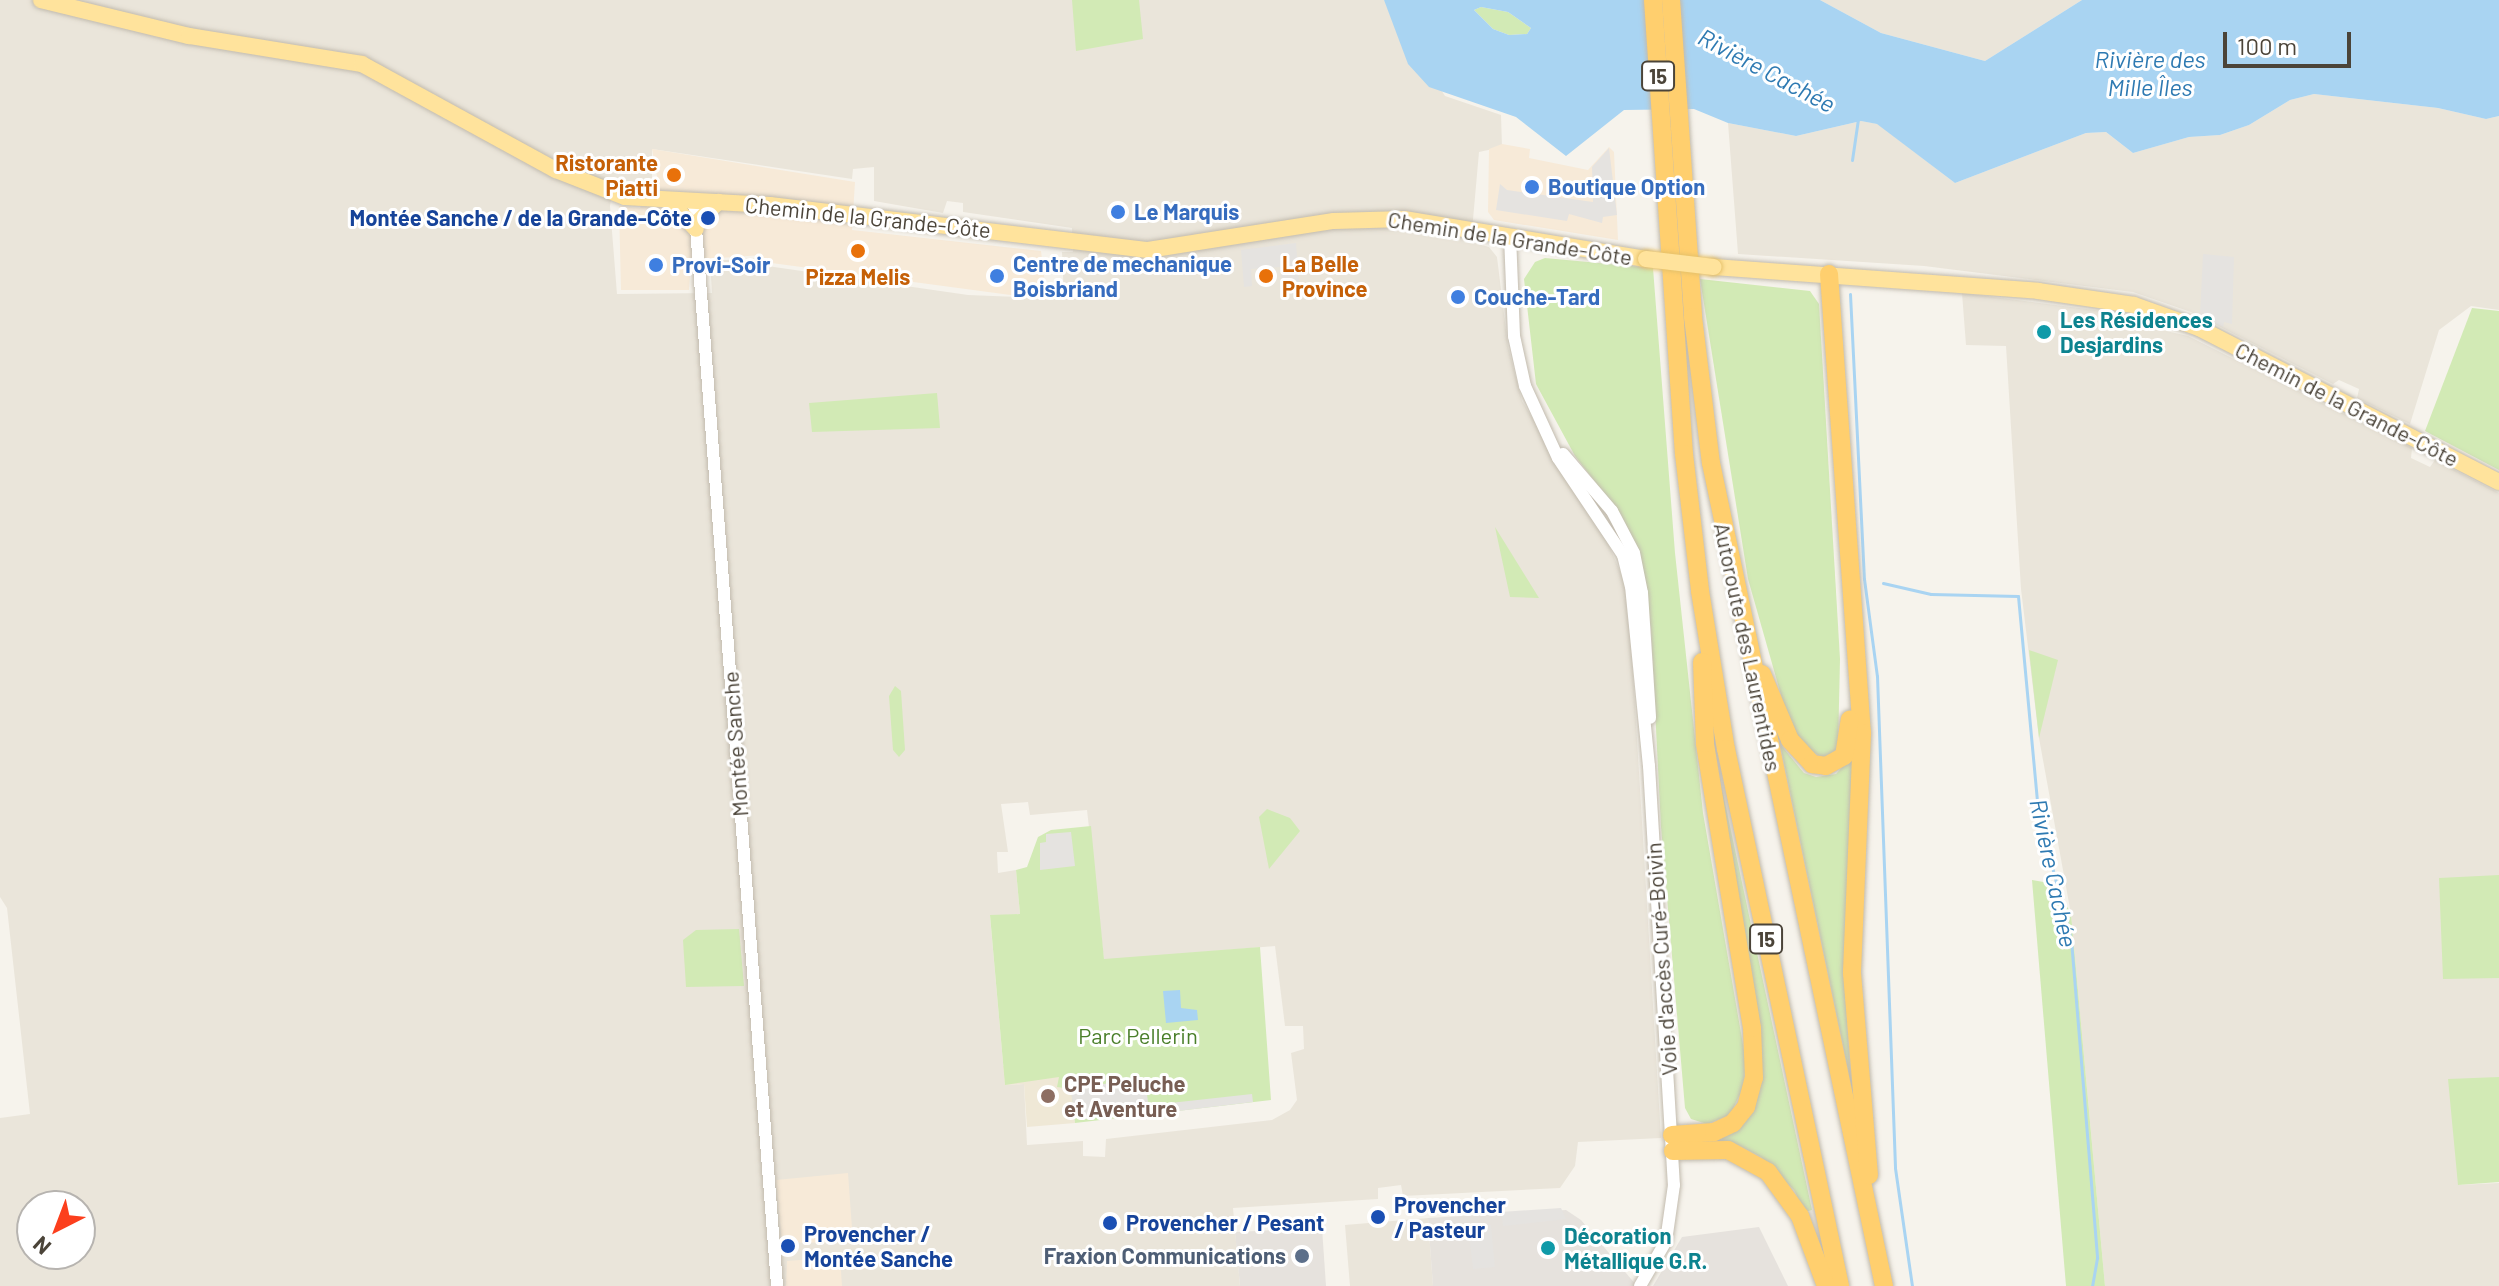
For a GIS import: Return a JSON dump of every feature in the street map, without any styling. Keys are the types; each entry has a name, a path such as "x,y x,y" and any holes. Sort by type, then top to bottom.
{"highway":[{"name":"Autoroute des Laurentides","path":"1653,0 1702,405 1746,637 1884,1286"},
{"name":"Autoroute des Laurentides","path":"1671,0 1672,151 1684,454 1700,591 1729,764 1840,1286"},
{"path":"1829,274 1862,758 1852,981 1872,1230"},
{"path":"1746,637 1794,746 1817,766 1840,760 1850,735 1849,564"},
{"path":"1673,1143 1714,1132 1733,1123 1746,1107 1755,1070 1705,743 1700,591"},
{"path":"1673,1143 1728,1150 1768,1172 1796,1208 1826,1286"}],"main road":[{"name":"Chemin de la Grande-Côte","path":"41,0 179,34 362,64 574,180 616,195 718,202 1143,250 1376,218 1714,267 2079,295 2162,313 2499,482"},
{"path":"668,200 696,227 718,202"}],"street":[{"name":"Montée Sanche","path":"694,202 777,1286"},
{"name":"Voie d'accès Curé-Boivin","path":"1510,236 1516,353 1548,436 1625,561 1649,766 1673,1143 1670,1230 1640,1286"}],"shaded area":[{"path":"0,0 1384,0 1445,96 1501,115 1502,147 1479,152 1471,242 1489,247 1497,257 1508,347 1522,401 1607,541 1628,590 1661,1138 1578,1142 1575,1166 1560,1188 1403,1196 1401,1185 1378,1188 1378,1199 1233,1208 1240,1286 0,1286 0,1118 30,1114 7,908 0,897","holes":["652,149 852,179 853,169 874,167 874,201 943,213 947,201 963,203 963,212 1072,228 1073,252 1062,252 1064,299 968,295 761,265 759,258 710,261 712,293 617,294 610,206 614,179 652,185","1028,802 1030,815 1087,810 1104,960 1275,946 1285,1026 1303,1026 1304,1049 1291,1053 1297,1100 1290,1110 1272,1120 1106,1139 1105,1157 1083,1156 1083,1141 1027,1145 1024,1084 1005,1085 990,916 1020,914 1016,870 998,873 997,852 1008,852 1001,804"]},
{"path":"1820,0 2082,0 1985,61 1881,33"},
{"path":"2314,94 2438,108 2486,119 2499,116 2499,310 2471,306 2439,330 2410,424 2357,398 2359,389 2339,380 2333,384 2191,312 2133,292 1924,266 1738,254 1728,123 1796,136 1861,121 1878,124 1955,183 2086,133 2106,132 2133,153 2189,137 2220,135 2249,125 2290,100"},
{"path":"1502,144 1530,149 1529,158 1588,170 1609,147 1614,152 1618,240 1494,220 1488,212 1489,149"},
{"path":"1609,148 1617,215 1603,217 1602,223 1569,214 1567,221 1496,210 1500,184 1507,190 1593,202 1592,167"},
{"path":"652,149 855,182 852,230 1041,251 1047,300 764,262 762,255 691,260 689,290 621,290 619,206 640,208 658,182"},
{"path":"1296,243 1299,282 1282,283 1280,267 1251,269 1252,286 1244,287 1241,250"},
{"path":"2203,254 2234,257 2232,324 2224,322 2223,327 2200,316"},
{"path":"1962,293 2133,315 2136,324 2188,336 2412,448 2411,458 2430,467 2435,460 2499,493 2499,1081 2458,1185 2499,1183 2499,1286 2105,1286 2071,914 2039,738 2021,589 2006,346 1966,345"},
{"path":"1071,832 1075,866 1040,870 1040,843 1046,842 1046,834"},
{"name":"CPE Peluche et Aventure","path":"1055,1062 1071,1089 1075,1123 1027,1127 1024,1084 1005,1085 1003,1066"},
{"path":"1145,1080 1149,1109 1086,1119 1074,1112 1071,1092 1083,1090 1083,1086"},
{"path":"1252,1094 1253,1102 1153,1114 1152,1105"},
{"path":"848,1173 853,1242 782,1243 776,1180"},
{"path":"1561,1208 1566,1219 1503,1226 1501,1212"},
{"path":"1566,1210 1581,1220 1637,1286 1433,1286 1428,1218"},
{"path":"1428,1218 1433,1286 1350,1286 1345,1225"},
{"path":"1491,1225 1495,1267 1473,1269 1468,1227"},
{"path":"1759,1227 1788,1286 1653,1286 1682,1237"},
{"path":"1322,1228 1326,1286 1240,1286 1235,1232"},
{"path":"840,1257 842,1286 786,1286 787,1261"}],"green space":[{"path":"1072,0 1139,0 1143,39 1076,51"},
{"path":"1481,7 1508,12 1531,28 1527,34 1509,35 1493,29 1474,10"},
{"path":"1545,258 1653,268 1675,553 1703,813 1746,1062 1743,1088 1730,1115 1707,1124 1691,1119 1685,1108 1661,827 1651,630 1640,553 1621,515 1575,456 1536,384 1524,279 1535,262"},
{"path":"1700,279 1810,291 1819,304 1840,659 1838,748 1825,759 1801,745 1787,716 1748,579"},
{"path":"2472,308 2499,311 2499,470 2425,431"},
{"path":"937,393 940,428 812,432 809,403"},
{"path":"1495,527 1539,598 1510,597"},
{"path":"2029,650 2058,660 2039,738"},
{"path":"895,686 901,691 905,750 899,757 893,750 889,696"},
{"path":"1780,744 1804,773 1816,777 1836,774 1854,754 1845,990 1851,1083"},
{"path":"1722,789 1812,1210 1805,1212 1794,1190 1761,1157 1732,1142 1714,1142 1757,1097 1716,791"},
{"path":"1267,809 1290,818 1300,831 1269,869 1259,817"},
{"name":"Parc Pellerin","path":"1091,826 1104,959 1260,947 1271,1100 1075,1123 1071,1089 1057,1087 1059,1077 1005,1085 990,915 1020,914 1016,870 1027,867 1038,837 1051,830"},
{"path":"2499,875 2499,978 2443,979 2439,878"},
{"path":"2032,880 2055,884 2071,914 2105,1286 2066,1286"},
{"path":"739,929 744,986 686,987 683,940 696,930"},
{"path":"2499,1077 2499,1182 2458,1185 2448,1079"}],"water":[{"name":"Rivière des Mille Îles","path":"1384,0 1820,0 1881,33 1985,61 2082,0 2499,0 2499,116 2486,119 2438,108 2314,94 2290,100 2249,125 2220,135 2189,137 2133,153 2106,132 2086,133 1955,183 1877,124 1861,121 1796,136 1728,123 1694,109 1624,110 1566,156 1516,117 1429,87 1408,64","holes":["1481,7 1508,12 1531,28 1527,34 1509,35 1493,29 1474,10"]},
{"path":"1180,990 1181,1008 1197,1010 1198,1020 1166,1023 1163,991"}],"waterway":[{"name":"Rivière Cachée","path":"1852,160 1858,119"},
{"path":"1850,294 1864,579 1877,676 1895,1168 1912,1286"},
{"name":"Rivière Cachée","path":"1883,583 1931,594 2018,596 2038,813 2071,940 2097,1258 2092,1286"}],"place":[{"name":"Ristorante Piatti","path":"674,175"},
{"name":"Boutique Option","path":"1532,187"},
{"name":"Le Marquis","path":"1118,212"},
{"name":"Montée Sanche / de la Grande-Côte","path":"708,218"},
{"name":"Pizza Melis","path":"858,251"},
{"name":"Provi-Soir","path":"656,265"},
{"name":"Centre de mechanique Boisbriand","path":"997,276"},
{"name":"La Belle Province","path":"1266,276"},
{"name":"Couche-Tard","path":"1458,297"},
{"name":"Les Résidences Desjardins","path":"2044,332"},
{"name":"CPE Peluche et Aventure","path":"1048,1096"},
{"name":"Provencher / Pasteur","path":"1378,1217"},
{"name":"Provencher / Pesant","path":"1110,1223"},
{"name":"Provencher / Montée Sanche","path":"788,1246"},
{"name":"Décoration Métallique G.R.","path":"1548,1248"},
{"name":"Fraxion Communications","path":"1302,1256"}]}
